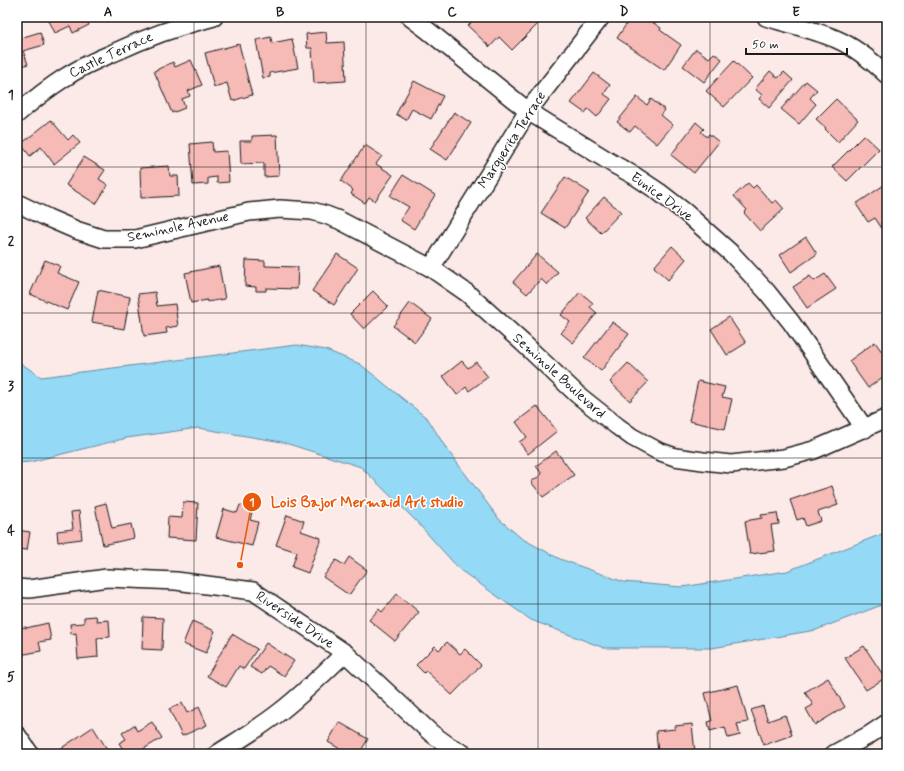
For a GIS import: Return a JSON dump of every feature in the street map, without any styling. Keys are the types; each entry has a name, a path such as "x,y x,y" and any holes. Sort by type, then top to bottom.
{"street":[{"name":"Castle Terrace","path":"17,114 65,77 95,61 154,34 214,17"},
{"name":"Eunice Drive","path":"410,17 528,111 635,176 658,192 686,213 732,254 767,292 791,322 865,428"},
{"name":"Marguerita Terrace","path":"431,268 528,111 601,17"},
{"path":"766,17 837,40 851,47 887,75"},
{"name":"Seminole Avenue","path":"17,204 76,230 104,239 135,239 249,212"},
{"name":"Seminole Boulevard","path":"249,212 280,209 312,211 326,215 365,233 431,268 474,299 578,395 617,426 632,437 658,451 675,457 731,464 784,458 814,450 887,418"},
{"name":"Riverside Drive","path":"17,588 29,589 107,578 176,581 253,591 345,653 430,733 464,754"},
{"path":"217,754 263,725 280,712 345,653"},
{"path":"834,754 869,735 887,723"},
{"path":"17,735 30,754"}],"water":[{"path":"297,345 326,350 360,364 428,419 446,448 499,519 521,538 560,559 624,582 682,587 787,571 887,532 887,603 816,630 712,648 604,648 531,620 460,570 415,520 361,467 282,442 198,428 127,438 30,462 17,463 17,360 41,377"}],"building":[{"path":"47,17 86,17 89,25 73,33 70,26 55,33"},
{"path":"476,17 533,17 539,23 512,50 499,37 490,47 468,26"},
{"path":"631,17 645,17 681,45 664,70 617,38"},
{"path":"40,32 44,45 23,51 28,64 19,67 21,75 17,77 17,39"},
{"path":"326,32 327,43 344,42 346,81 314,83 312,48 307,48 306,34"},
{"path":"271,37 272,43 292,39 298,68 270,73 270,77 263,78 256,40"},
{"path":"239,44 252,95 232,101 227,83 214,87 205,53"},
{"path":"696,49 709,58 714,53 722,59 704,82 683,66"},
{"path":"191,60 202,85 188,91 190,96 182,99 185,108 172,113 154,71 173,62 175,67"},
{"path":"734,61 752,78 724,107 706,91"},
{"path":"770,71 778,78 784,72 793,80 769,108 759,99 762,95 755,89"},
{"path":"594,73 610,85 604,94 611,99 597,117 588,109 585,113 571,103"},
{"path":"414,81 443,96 431,119 412,109 406,120 396,114"},
{"path":"806,81 817,90 810,98 816,104 799,124 781,109"},
{"path":"637,97 647,105 651,99 665,110 661,115 673,125 657,144 635,126 630,132 617,122"},
{"path":"836,99 858,120 838,142 816,119"},
{"path":"454,112 471,123 447,160 430,149"},
{"path":"51,120 68,140 73,135 80,143 54,164 41,147 30,156 21,144"},
{"path":"696,122 704,129 701,132 707,137 709,134 719,142 694,173 671,155"},
{"path":"277,135 279,176 264,177 264,163 241,164 240,141 252,141 252,136"},
{"path":"864,135 879,149 847,181 832,167"},
{"path":"212,142 213,152 227,151 229,182 217,183 217,177 208,178 208,184 193,185 190,144"},
{"path":"365,145 382,156 376,164 393,175 375,201 369,197 365,203 351,194 353,190 341,181"},
{"path":"84,157 105,170 99,179 108,185 96,204 66,185"},
{"path":"169,166 170,176 178,176 179,196 141,198 140,168"},
{"path":"403,175 435,195 414,229 400,220 409,207 390,196"},
{"path":"565,177 589,192 565,228 541,213"},
{"path":"748,183 753,188 756,185 772,203 776,200 784,209 760,231 744,213 747,210 734,196"},
{"path":"887,183 887,236 875,218 868,222 856,204"},
{"path":"604,197 621,212 601,233 585,218"},
{"path":"806,237 817,254 791,272 780,255"},
{"path":"672,246 686,259 668,280 654,267"},
{"path":"337,254 358,268 334,305 312,291"},
{"path":"537,254 558,272 547,285 541,279 527,294 513,282"},
{"path":"45,260 60,266 57,273 79,282 67,310 30,294"},
{"path":"246,260 265,261 265,266 298,267 297,289 266,288 266,291 256,291 256,287 245,286"},
{"path":"219,266 225,299 191,303 185,273"},
{"path":"825,274 836,289 807,308 793,287 810,276 814,281"},
{"path":"98,290 130,297 124,329 92,322"},
{"path":"373,291 388,306 364,329 350,314"},
{"path":"155,292 157,306 175,304 178,326 166,328 167,333 144,336 138,294"},
{"path":"580,292 593,303 590,307 597,313 573,343 561,333 570,322 561,315"},
{"path":"410,303 432,319 415,342 393,326"},
{"path":"729,317 746,343 727,355 711,329"},
{"path":"612,322 629,334 601,371 584,358"},
{"path":"875,342 887,359 887,370 882,374 884,376 868,388 849,361"},
{"path":"462,361 468,368 476,362 488,377 469,391 466,387 457,395 443,376"},
{"path":"628,363 648,382 630,401 610,382"},
{"path":"698,381 725,387 722,397 732,399 725,429 689,421"},
{"path":"537,406 557,431 528,454 519,442 527,437 516,422"},
{"path":"556,451 574,475 543,497 531,482 542,474 536,466"},
{"path":"832,486 838,505 818,512 821,521 806,526 803,518 797,520 790,500"},
{"path":"183,502 198,503 196,540 167,538 168,517 182,518"},
{"path":"106,503 112,528 131,524 134,538 103,545 95,506"},
{"path":"240,505 253,508 250,520 258,522 252,546 216,537 224,509 237,513"},
{"path":"79,511 82,539 58,542 57,531 73,529 71,512"},
{"path":"777,513 779,524 771,525 775,551 750,554 745,521 762,518 761,515"},
{"path":"287,515 304,521 301,531 321,538 308,573 292,567 297,552 276,545"},
{"path":"17,530 30,532 27,550 17,549"},
{"path":"349,557 367,570 349,595 323,577 336,560 344,565"},
{"path":"397,594 419,612 395,641 369,620 379,609 382,612"},
{"path":"96,616 97,621 109,620 110,637 97,638 98,657 78,659 76,633 71,634 70,624 84,623 84,617"},
{"path":"143,617 163,618 162,650 142,649"},
{"path":"192,621 215,631 206,653 183,644"},
{"path":"48,623 51,640 39,642 41,651 20,655 17,628 26,628"},
{"path":"232,634 257,649 244,669 239,666 226,687 207,676"},
{"path":"447,642 460,654 465,649 481,665 452,695 426,671 424,673 416,665 435,646 439,650"},
{"path":"266,643 294,661 284,676 268,666 262,674 250,667"},
{"path":"864,646 885,678 866,690 845,658"},
{"path":"828,678 845,707 815,725 806,709 813,705 805,692"},
{"path":"738,685 748,722 737,724 740,735 728,738 725,727 710,731 708,722 712,721 705,693"},
{"path":"182,703 187,713 199,707 207,725 182,736 169,709"},
{"path":"763,706 768,721 785,715 792,735 764,745 751,710"},
{"path":"152,722 162,738 135,754 126,754 119,743 126,739 122,733 134,725 137,731"},
{"path":"339,722 368,739 359,754 349,754 328,742"},
{"path":"692,724 695,753 658,754 656,731 675,729 675,726"},
{"path":"93,727 107,749 99,754 64,754 60,749"}],"place":[{"name":"Lois Bajor Mermaid Art studio","path":"240,565"}]}
